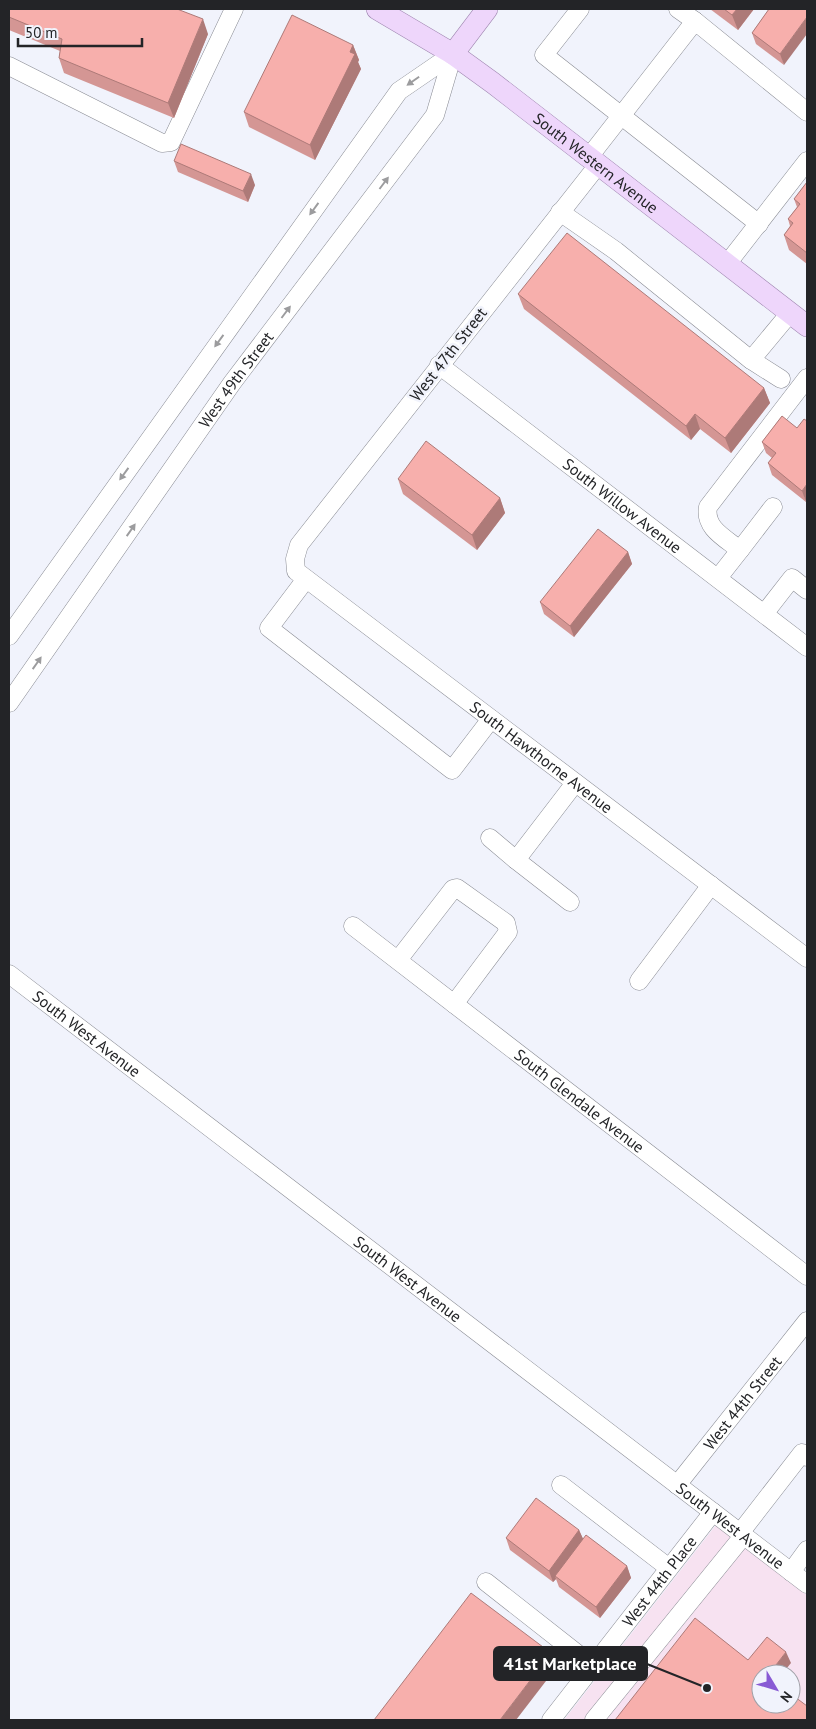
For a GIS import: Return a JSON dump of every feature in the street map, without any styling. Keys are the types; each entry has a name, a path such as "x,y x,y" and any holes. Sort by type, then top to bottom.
{"main road":[{"name":"South Western Avenue","path":"377,9 453,54 807,326"},
{"name":"West 49th Street","path":"453,54 488,9"}],"street":[{"path":"9,66 162,143 171,142 234,9"},
{"path":"580,9 544,55 622,114 758,224"},
{"path":"678,9 807,112"},
{"name":"West 47th Street","path":"299,545 560,212 622,114 694,21"},
{"name":"West 49th Street","path":"9,636 399,91 453,54"},
{"name":"West 49th Street","path":"9,703 232,383 436,115 453,54"},
{"path":"727,264 807,161"},
{"path":"560,212 616,251 751,360 782,379"},
{"path":"751,360 790,313"},
{"name":"South Willow Avenue","path":"439,365 807,647"},
{"path":"740,550 710,526 706,516 708,507 807,378"},
{"path":"718,578 773,507"},
{"name":"South Hawthorne Avenue","path":"299,545 295,559 296,571 807,958"},
{"path":"764,614 792,578 807,590"},
{"path":"306,579 269,628 452,770 491,719"},
{"path":"516,860 575,783"},
{"path":"490,838 570,902"},
{"path":"639,981 710,885"},
{"path":"398,960 453,889 457,888 506,924 508,932 454,1004"},
{"name":"South Glendale Avenue","path":"353,926 807,1276"},
{"name":"South West Avenue","path":"9,974 807,1584"},
{"name":"West 44th Street","path":"677,1485 807,1320"},
{"path":"594,1720 742,1534 802,1453 807,1457"},
{"path":"561,1485 669,1568"},
{"name":"West 44th Place","path":"551,1720 713,1512"},
{"path":"791,1572 807,1550"},
{"path":"486,1582 593,1666"}],"shaded area":[{"path":"716,1525 807,1595 807,1720 564,1720"}],"building":[{"path":"9,9 177,9 203,19 168,103 59,58 62,39 9,17"},
{"path":"724,9 737,9 732,15"},
{"path":"769,9 807,9 807,17 780,54 752,33"},
{"path":"292,15 353,45 350,52 355,54 310,145 244,112"},
{"path":"181,144 251,174 243,191 174,161"},
{"path":"807,182 807,253 784,235 793,223 788,219 800,204 794,199"},
{"path":"567,233 764,388 725,438 695,414 686,426 518,294"},
{"path":"782,416 797,428 804,419 807,421 807,484 802,491 768,463 776,453 762,442"},
{"path":"426,441 500,498 472,535 398,479"},
{"path":"598,529 628,552 570,626 540,602"},
{"path":"536,1498 579,1530 549,1571 506,1538"},
{"path":"586,1535 627,1566 596,1607 555,1576"},
{"path":"471,1593 551,1653 500,1720 374,1720"},
{"path":"695,1618 748,1660 767,1637 786,1652 777,1664 751,1664 751,1714 801,1714 801,1702 807,1706 807,1720 615,1720"}],"place":[{"name":"41st Marketplace","path":"707,1688"}]}
